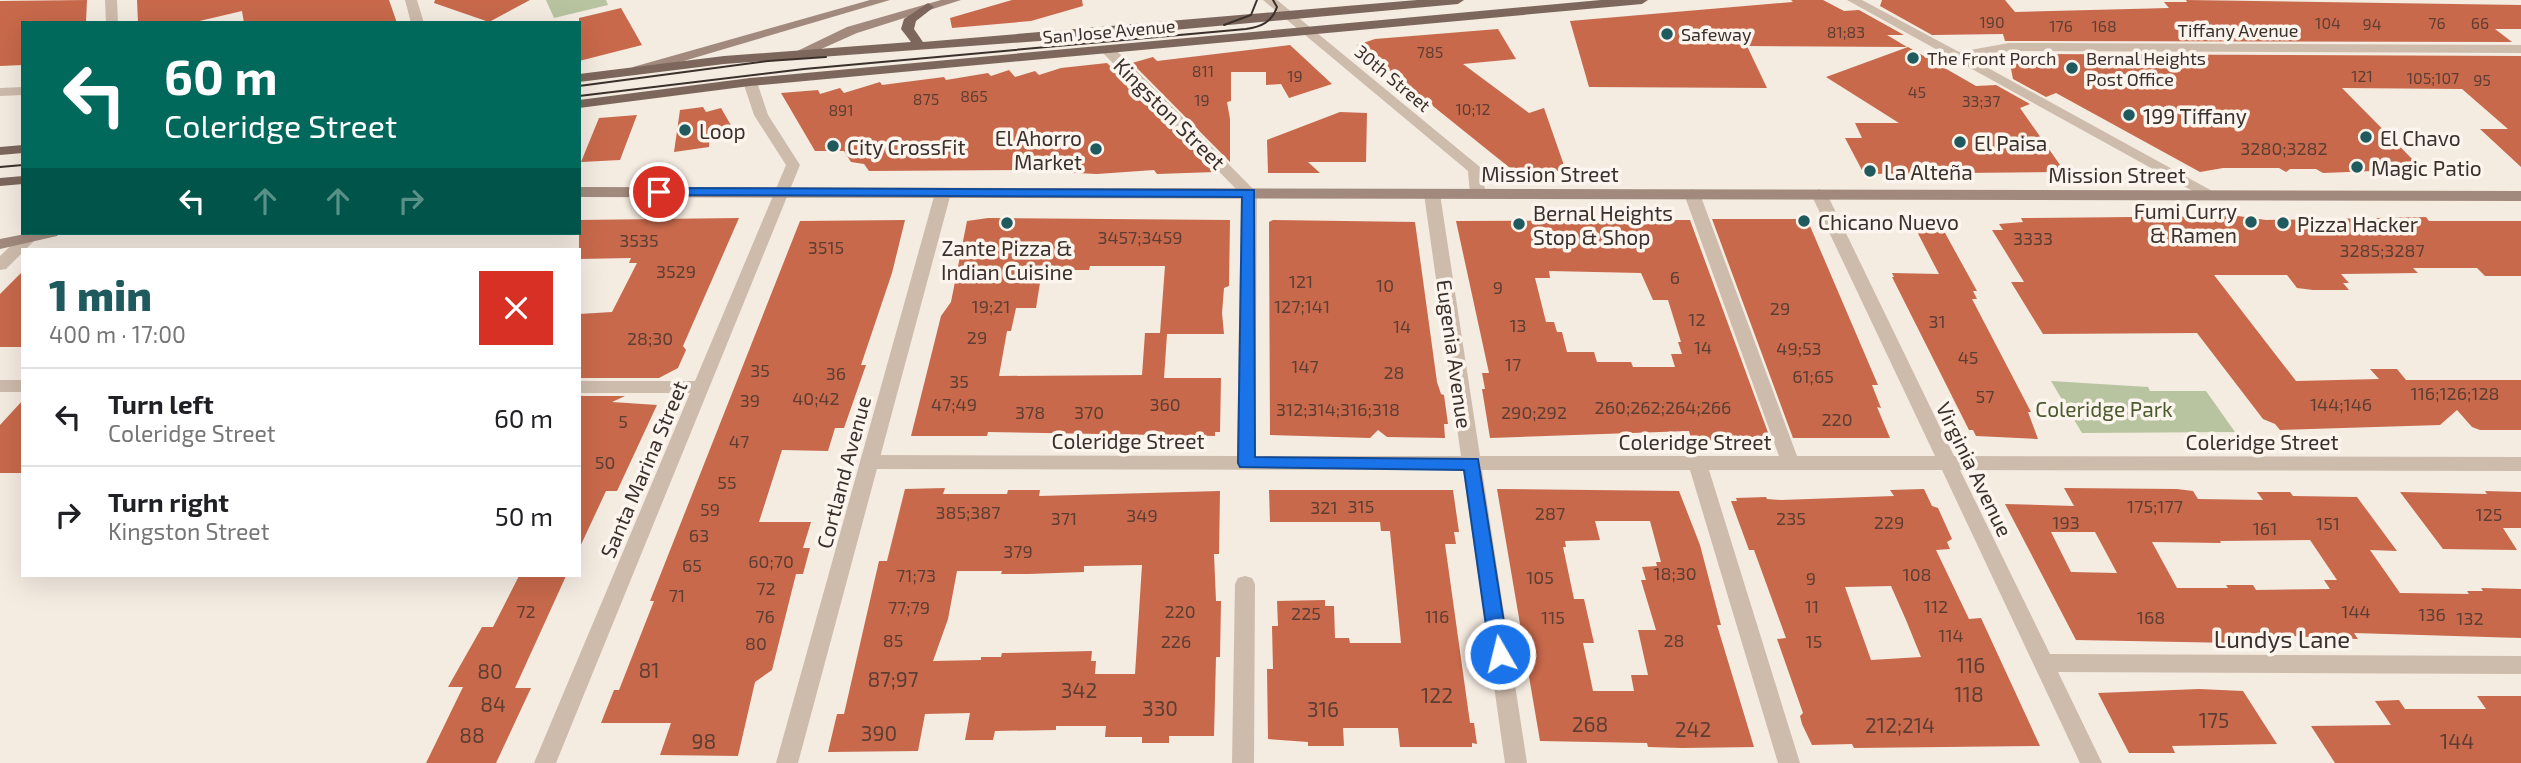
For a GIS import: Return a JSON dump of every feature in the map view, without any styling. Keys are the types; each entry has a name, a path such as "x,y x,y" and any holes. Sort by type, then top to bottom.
{"main road":[{"path":"638,70 884,0"},
{"path":"701,88 796,55 852,30 955,0"},
{"name":"San Jose Avenue","path":"581,78 796,55 1458,0"},
{"name":"San Jose Avenue","path":"581,104 750,82 1642,0"},
{"path":"920,46 907,29 910,19 928,7"},
{"path":"0,151 21,149"},
{"path":"0,182 21,180"},
{"name":"Mission Street","path":"581,192 2521,196"},
{"path":"0,244 41,235"}],"street":[{"path":"111,0 113,21"},
{"path":"411,0 417,21"},
{"name":"30th Street","path":"1269,0 1475,170 1478,194"},
{"path":"1853,0 2209,195"},
{"name":"Tiffany Avenue","path":"1956,57 2009,47 2521,49"},
{"name":"Kingston Street","path":"1108,50 1249,193"},
{"name":"Santa Marina Street","path":"545,763 793,165 751,94 750,82"},
{"path":"0,92 21,91"},
{"name":"Cortland Avenue","path":"787,763 943,193"},
{"path":"1246,463 1249,193"},
{"name":"Eugenia Avenue","path":"1432,194 1516,763"},
{"path":"1692,194 1791,464"},
{"name":"Virginia Avenue","path":"1818,194 2091,763"},
{"path":"0,265 27,238"},
{"path":"0,386 21,386"},
{"path":"581,387 702,387"},
{"name":"Coleridge Street","path":"869,462 2521,464"},
{"path":"1698,464 1789,763"},
{"path":"1243,763 1245,584"},
{"name":"Lundys Lane","path":"2043,663 2521,665"}],"green space":[{"path":"546,0 606,0 608,5 554,18"},
{"name":"Coleridge Park","path":"2051,381 2148,387 2150,391 2206,391 2235,432 2082,433"}],"building":[{"path":"87,0 86,21 21,21 21,65 0,66 0,1"},
{"path":"137,0 389,0 396,21 244,21 242,11 200,21 138,21"},
{"path":"435,0 530,0 491,21 434,3"},
{"path":"1012,0 1082,0 1083,6 1031,21 952,28 950,18"},
{"name":"Safeway","path":"1791,0 1823,0 1844,11 1859,10 1904,35 1887,35 1907,47 1747,46 1767,88 1589,87 1570,21 1793,2"},
{"path":"1882,0 2005,0 2015,12 2169,8 2164,2 2187,2 2186,0 2521,5 2521,29 2495,29 2512,42 2005,41 2003,34 1932,35 1880,6"},
{"path":"621,8 642,45 581,60 579,18"},
{"path":"1498,29 1516,59 1463,64 1529,113 1544,108 1566,171 1518,171 1510,168 1357,45 1375,39"},
{"path":"1290,45 1332,84 1289,98 1281,84 1266,85 1266,72 1231,72 1231,101 1227,102 1230,119 1230,162 1132,63 1153,57 1157,61"},
{"path":"1908,47 1976,86 1996,85 2030,104 2020,108 2065,172 1864,174 1845,138 1862,138 1855,123 1899,123 1826,77"},
{"path":"2008,54 2521,56 2521,167 2480,129 2508,129 2462,89 2342,88 2422,169 2323,173 2316,169 2290,169 2286,172 2279,168 2223,168 2200,172 2056,93 2046,97 2013,79"},
{"path":"1107,63 1215,172 1157,174 1154,170 1097,174 1019,170 869,171 864,164 851,162 844,151 815,151 781,93 818,90 820,94 840,88 844,93 880,82 882,85 944,77 946,80 988,73 991,76 1009,70 1015,77 1035,71 1039,75 1061,68"},
{"path":"703,107 706,112 721,108 732,127 710,133 709,147 674,152 680,110"},
{"path":"1340,112 1367,113 1366,162 1308,162 1320,173 1268,173 1267,140"},
{"path":"637,115 620,160 581,162 599,118"},
{"path":"2238,216 2266,220 2426,217 2429,221 2521,221 2521,276 2485,276 2477,268 2413,268 2418,273 2341,274 2349,283 2343,283 2349,290 2313,290 2297,288 2287,275 2214,275 2296,381 2379,379 2370,369 2397,369 2406,380 2521,380 2521,430 2480,430 2472,427 2457,410 2440,425 2280,430 2275,424 2263,419 2197,333 2043,334 2011,282 2024,282 1992,230 2003,230 1999,224 2023,222 2021,218"},
{"path":"739,218 683,346 686,350 678,368 659,378 581,378 581,314 612,312 637,263 629,263 631,258 581,259 581,220"},
{"path":"988,218 1230,220 1229,286 1224,288 1222,313 1224,334 1167,334 1164,378 1221,378 1220,432 1215,432 1215,436 988,432 987,436 911,436 941,316 951,302 967,221","holes":["1090,266 1165,266 1160,333 1145,333 1142,375 999,376 1007,331 1011,331 1016,308 1036,308 1042,270 1089,270"]},
{"path":"1712,219 1807,219 1878,385 1872,385 1881,408 1877,407 1890,438 1793,438"},
{"path":"905,220 892,273 861,365 866,365 844,428 835,428 828,451 782,450 759,522 811,522 803,548 810,548 803,574 796,574 772,670 755,682 738,756 660,755 671,723 601,723 614,690 619,690 654,601 650,601 800,221"},
{"path":"1690,220 1770,438 1692,441 1689,431 1490,438 1482,389 1485,389 1482,373 1489,373 1456,221","holes":["1549,271 1641,273 1653,300 1668,300 1681,342 1678,342 1682,354 1671,354 1675,367 1633,367 1631,362 1597,362 1594,352 1567,352 1562,332 1557,332 1554,322 1546,322 1535,278 1550,278"]},
{"path":"1269,222 1415,222 1437,382 1441,394 1444,395 1448,424 1444,424 1445,438 1387,437 1378,430 1370,438 1270,435"},
{"path":"1912,222 1939,222 1977,291 1973,291 1977,299 1972,299 2031,412 2028,412 2038,439 1976,436 1973,430 1969,430 1892,277 1892,273 1939,274"},
{"path":"21,273 21,347 0,347 0,294"},
{"path":"581,396 625,396 612,402 657,405 617,491 606,491 581,545"},
{"path":"21,402 21,473 0,473 0,425"},
{"path":"945,488 943,494 1007,494 1008,490 1040,490 1039,496 1220,491 1219,554 1214,554 1216,601 1221,601 1214,736 1169,736 1169,743 1142,743 1142,737 1105,737 1106,726 1056,726 1056,730 995,731 993,740 965,740 970,713 925,714 918,751 828,752 837,714 844,714 879,561 887,561 905,489","holes":["1142,565 1135,674 1095,674 1096,661 1091,661 1092,651 1002,653 1001,657 981,657 981,660 933,661 948,619 957,571 1028,574 1084,572 1084,566"]},
{"path":"2064,488 2177,489 2193,491 2198,499 2263,500 2257,492 2290,492 2293,496 2357,497 2397,551 2370,550 2400,593 2469,594 2467,591 2483,591 2481,588 2521,589 2521,638 2354,633 2358,639 2251,633 2235,643 2076,640 2005,504 2074,506","holes":["2051,532 2095,532 2117,573 2071,572","2310,540 2337,580 2324,580 2330,589 2256,590 2253,585 2177,588 2152,542"]},
{"path":"1497,489 1679,491 1700,545 1721,625 1717,625 1754,747 1682,748 1648,747 1647,743 1540,741","holes":["1595,521 1650,521 1661,562 1656,562 1657,566 1642,567 1646,580 1641,580 1656,630 1638,630 1648,675 1631,675 1634,691 1593,691 1583,643 1594,643 1584,599 1574,599 1563,547 1566,547 1565,541 1600,540"]},
{"path":"1924,489 1932,506 1938,508 1952,539 1947,542 1950,549 1936,550 1969,619 1981,618 2040,746 1854,748 1852,744 1812,745 1802,724 1800,716 1803,713 1777,639 1786,638 1754,550 1749,550 1731,501 1737,501 1736,498 1766,497 1781,500 1894,496 1890,490","holes":["1891,586 1921,657 1871,660 1845,587"]},
{"path":"1269,490 1453,490 1459,532 1454,532 1456,544 1445,544 1470,723 1474,723 1477,744 1472,743 1472,747 1400,747 1398,728 1343,728 1344,746 1308,746 1308,742 1268,739 1267,669 1273,669 1272,626 1278,626 1277,601 1325,600 1325,606 1334,606 1335,638 1349,638 1350,643 1401,643 1390,531 1381,531 1380,522 1270,522"},
{"path":"2485,491 2521,492 2521,528 2503,528 2517,550 2443,549 2400,492 2487,494"},
{"path":"518,577 566,577 515,688 531,688 496,763 426,763 463,687 448,687 482,627 493,627"},
{"path":"2199,689 2243,691 2277,744 2172,746 2175,753 2129,753 2098,693"},
{"path":"2477,696 2521,696 2521,763 2335,763 2311,726 2391,725 2375,701 2399,700 2405,709 2486,709"}],"tram line":[{"path":"1224,25 1251,15 1257,0"},
{"path":"581,96 804,69 1246,29 1269,20 1277,7 1273,0"},
{"path":"581,86 768,61 826,57"},
{"path":"0,167 21,165"}],"place":[{"name":"Safeway","path":"1667,34"},
{"name":"The Front Porch","path":"1913,58"},
{"name":"Bernal Heights Post Office","path":"2072,68"},
{"name":"199 Tiffany","path":"2129,115"},
{"name":"Loop","path":"685,130"},
{"name":"El Chavo","path":"2366,137"},
{"name":"El Paisa","path":"1960,142"},
{"name":"City CrossFit","path":"833,146"},
{"name":"El Ahorro Market","path":"1096,149"},
{"name":"Magic Patio","path":"2357,167"},
{"name":"La Alteña","path":"1870,171"},
{"name":"Chicano Nuevo","path":"1804,221"},
{"name":"Fumi Curry & Ramen","path":"2251,222"},
{"name":"Zante Pizza & Indian Cuisine","path":"1007,223"},
{"name":"Pizza Hacker","path":"2283,223"},
{"name":"Bernal Heights Stop & Shop","path":"1519,224"}],"route":[{"path":"659,192 1249,193 1246,463 1472,464 1500,654"}]}
